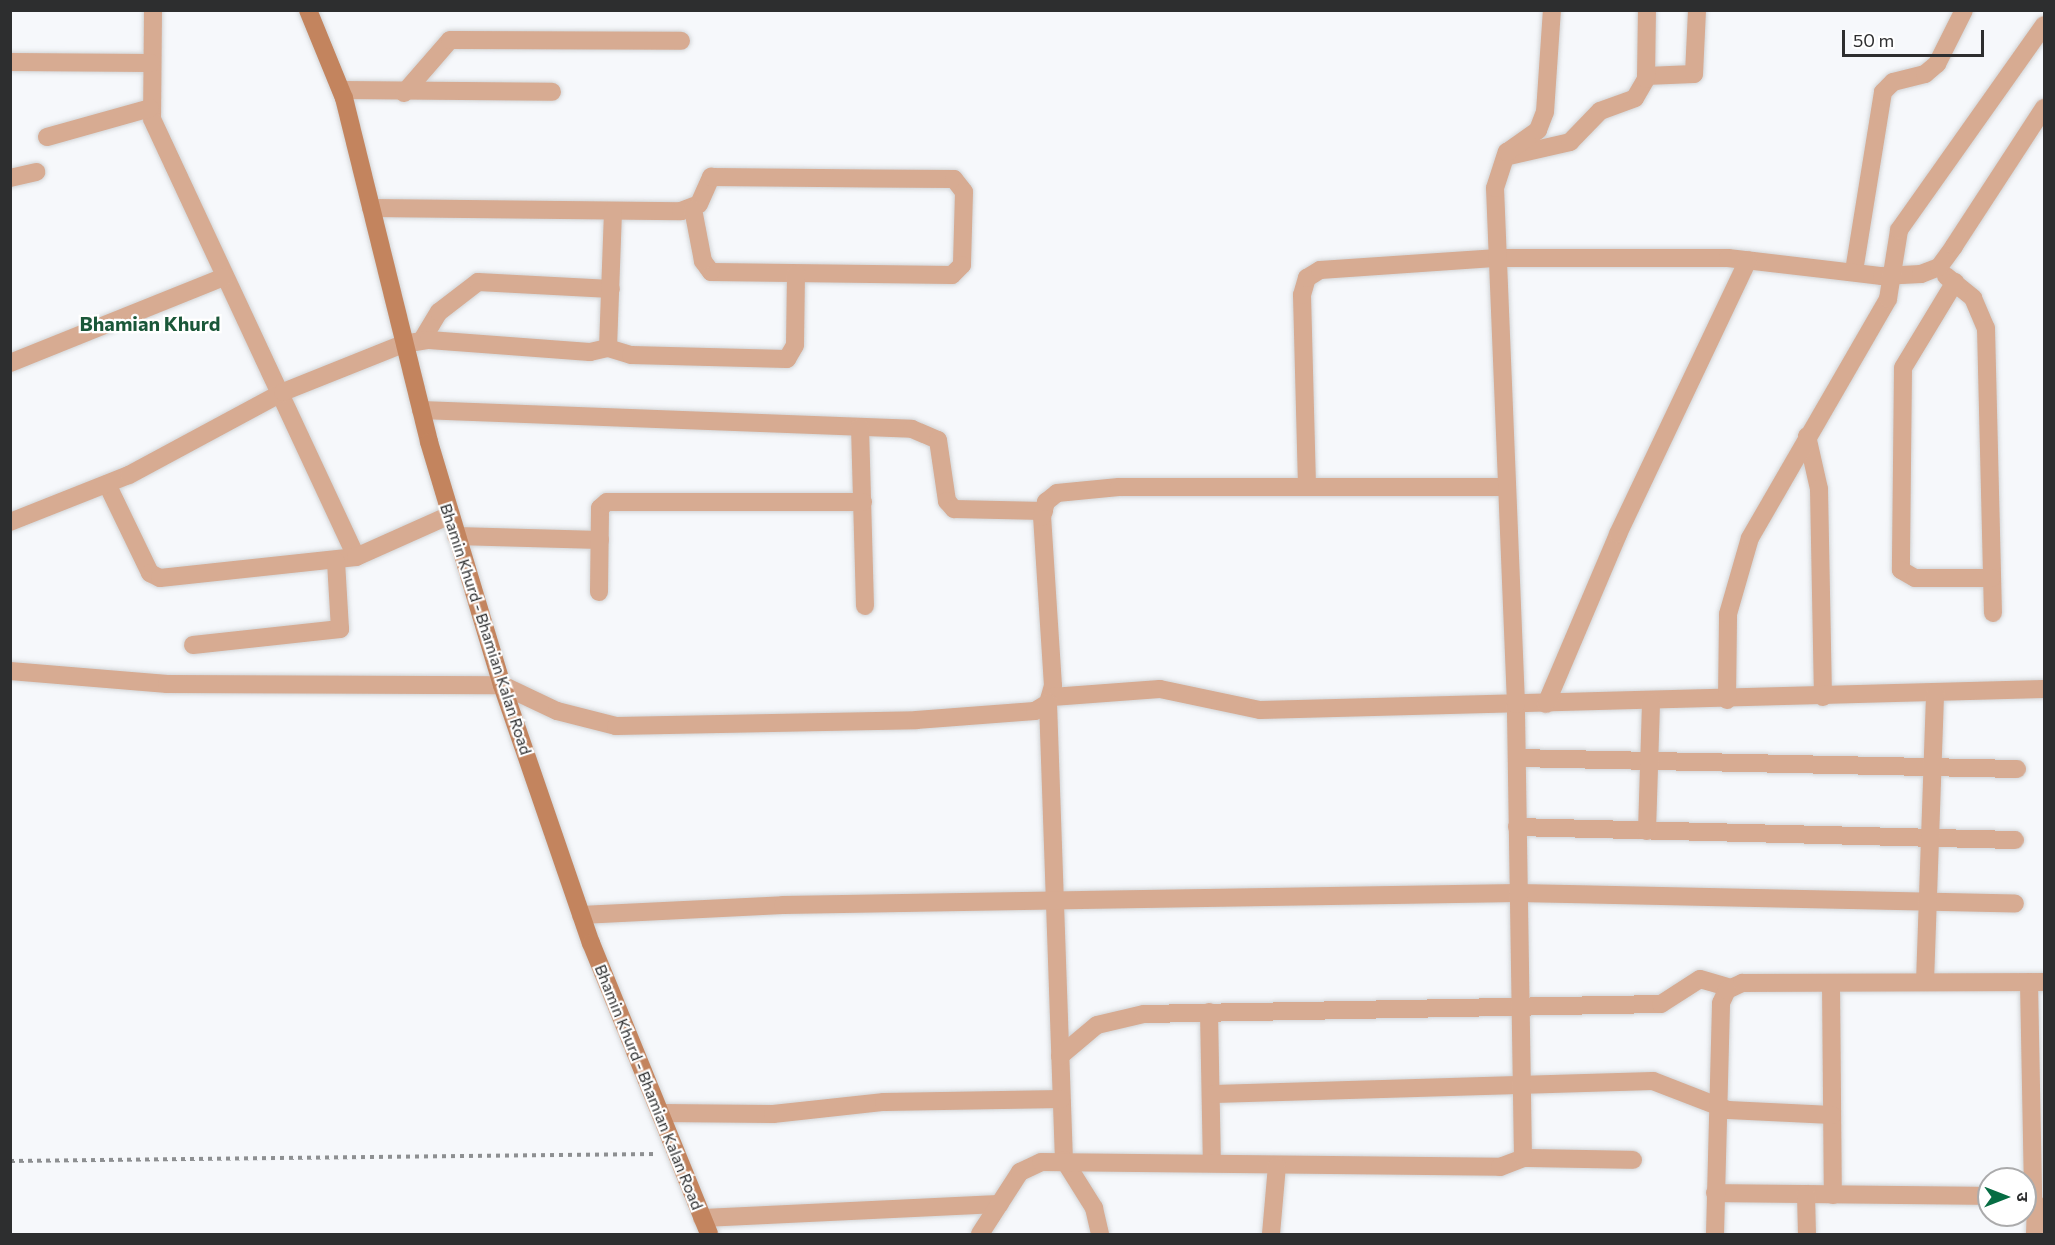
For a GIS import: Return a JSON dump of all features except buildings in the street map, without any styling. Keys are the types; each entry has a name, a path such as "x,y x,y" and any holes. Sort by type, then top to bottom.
{"street":[{"path":"153,10 150,108 276,395 356,557"},
{"name":"Bhamin Khurd - Bhamian Kalan Road","path":"308,10 341,90 403,344 456,536 502,685 581,915 705,1226"},
{"path":"1522,1158 1523,1083 1519,1005 1516,704 1495,188 1505,157 1538,130 1545,112 1552,10"},
{"path":"1505,157 1581,137 1600,111 1635,98 1646,76 1647,10"},
{"path":"1646,76 1694,74 1697,10"},
{"path":"1854,272 1883,92 1893,82 1925,74 1937,64 1964,10"},
{"path":"1727,700 1728,614 1734,582 1750,538 1888,299 1899,230 2044,25"},
{"path":"404,93 450,40 681,41"},
{"path":"10,62 151,63"},
{"path":"341,90 404,93 552,92"},
{"path":"47,137 150,108"},
{"path":"1307,486 1302,295 1307,278 1320,270 1498,258 1749,260 1893,277 1934,268 2044,108"},
{"path":"10,178 36,172"},
{"path":"711,177 954,179 962,184 959,272 796,274 711,272 703,261 693,209 711,177"},
{"path":"370,208 613,211 693,209"},
{"path":"608,348 613,211"},
{"path":"1546,704 1618,534 1749,260"},
{"path":"1934,268 1955,282 1972,298 1986,328 1993,613"},
{"path":"10,522 107,484 276,395 403,344 422,340 590,352 608,348 631,355 787,359 795,345 796,274"},
{"path":"10,363 224,277"},
{"path":"422,340 440,312 478,282 611,289"},
{"path":"1955,282 1903,368 1901,570 1915,578 1992,578"},
{"path":"421,410 912,429 938,441 947,501 954,509 1044,511"},
{"path":"860,427 865,606"},
{"path":"1807,436 1819,489 1823,697"},
{"path":"107,484 155,577 336,561 356,557 450,514"},
{"path":"1100,1234 1094,1208 1064,1160 1054,901 1044,511 1057,493 1080,489 1307,486 1506,487"},
{"path":"599,592 600,508 607,501 863,502"},
{"path":"456,536 600,540"},
{"path":"193,645 340,629 336,561"},
{"path":"10,671 167,684 502,685 556,711 616,726 916,720 1035,711 1050,700 1140,688 1260,710 1727,700 2044,689"},
{"path":"1925,982 1935,693"},
{"path":"1647,831 1651,702"},
{"path":"1517,758 2017,769"},
{"path":"1517,827 2015,840"},
{"path":"581,915 1054,901 1518,893 2015,903"},
{"path":"1060,1056 1096,1025 1117,1019 1209,1012 1661,1004 1700,979 1731,988"},
{"path":"1715,1234 1716,1106 1721,1003 1731,988 1742,982 2037,982 2035,1167"},
{"path":"1831,982 1833,1195"},
{"path":"1209,1012 1214,1094 1212,1163"},
{"path":"1214,1094 1523,1083 1653,1081 1716,1106 1832,1115"},
{"path":"660,1113 773,1114 884,1102 1061,1099"},
{"path":"980,1234 1020,1172 1041,1162 1064,1160 1212,1163 1277,1167 1500,1167 1522,1158 1633,1160"},
{"path":"1271,1234 1277,1167"},
{"path":"1714,1192 1977,1196"},
{"path":"1806,1194 1807,1234"},
{"path":"705,1226 1000,1204"}],"path":[{"path":"10,1161 676,1154"}],"district":[{"name":"Bhamian Khurd","path":"150,323"}]}
